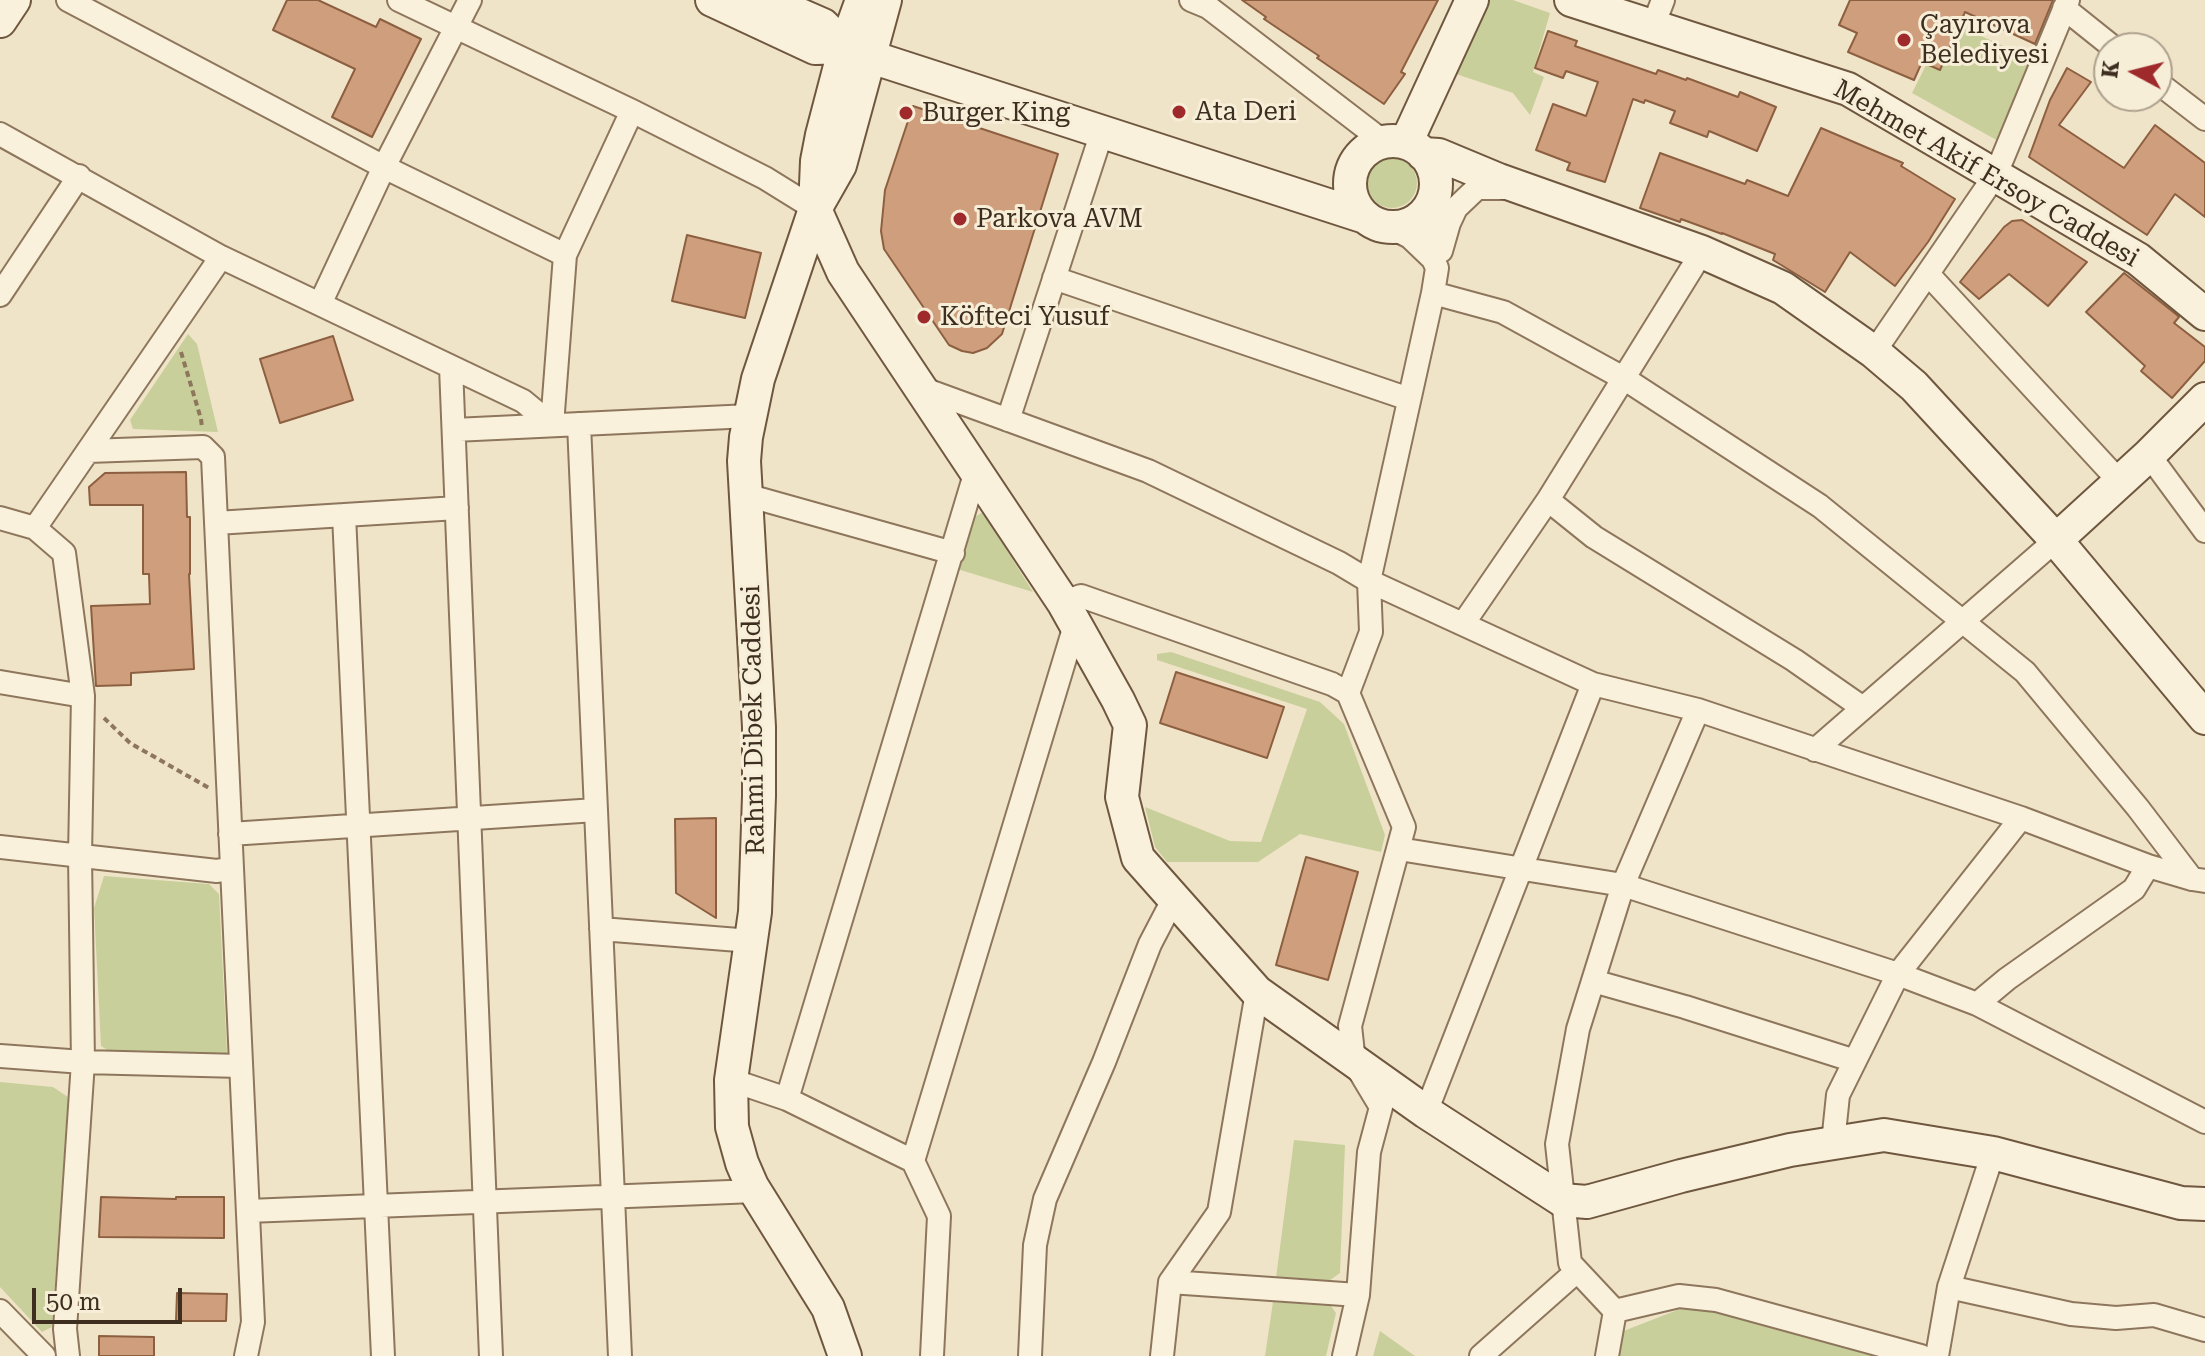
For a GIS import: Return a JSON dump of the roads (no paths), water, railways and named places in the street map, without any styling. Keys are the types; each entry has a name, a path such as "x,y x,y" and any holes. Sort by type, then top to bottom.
{"street":[{"path":"0,21 14,0"},
{"path":"68,0 384,167 565,255"},
{"path":"399,0 632,111 765,178 815,209 843,272 1069,612 1130,725 1122,797 1138,858 1257,992 1426,1112 1562,1200 1587,1202 1790,1150 1884,1135 1993,1153 2181,1203 2205,1204"},
{"path":"320,304 384,167 470,0"},
{"path":"712,0 815,48 858,52 1377,222 1410,237 1435,264"},
{"name":"Rahmi Dibek Caddesi","path":"845,1356 828,1308 755,1191 742,1163 732,1127 731,1080 757,876 759,727 744,461 758,379 815,209 840,165 858,52 862,0"},
{"name":"Rahmi Dibek Caddesi","path":"858,52 885,0"},
{"path":"1191,0 1208,7 1431,163 1434,193 1433,293 1369,581 1371,632 1348,693"},
{"path":"1404,146 1472,0"},
{"name":"Mehmet Akif Ersoy Caddesi","path":"1571,0 1658,13 1848,89 2138,259 2205,314"},
{"path":"778,2 823,25 858,52"},
{"path":"1874,352 1996,174 2066,4 2097,32"},
{"path":"2173,94 2205,119"},
{"path":"552,425 565,255 632,111"},
{"path":"1008,420 1102,132"},
{"path":"0,134 221,257 523,401 552,425"},
{"path":"1512,185 1467,181 1434,193 1426,212 1416,221 1403,226 1377,222 1356,207 1350,180 1361,156 1372,147 1404,146 1439,155 1512,185 1702,252 1783,288 1874,352 1914,386 2056,540 2205,718"},
{"path":"0,295 79,176"},
{"path":"1305,198 1350,180"},
{"path":"1435,264 1456,208 1477,188 1512,185"},
{"path":"1463,624 1548,500 1702,252"},
{"path":"35,528 221,257"},
{"path":"1928,274 2120,482"},
{"path":"1054,278 1409,399"},
{"path":"1433,293 1503,312 1625,379 1820,506 2025,672 2199,880"},
{"path":"451,367 491,1356"},
{"path":"921,388 1148,471 1339,563 1369,581 1593,684 1698,710 2021,818 2148,866 2199,880"},
{"path":"1815,750 2056,540 2205,399"},
{"path":"454,430 750,416"},
{"path":"579,424 620,1356"},
{"path":"88,451 203,447 213,457 253,1322 246,1356"},
{"path":"2149,455 2205,531"},
{"path":"787,1099 976,471"},
{"path":"746,495 953,553"},
{"path":"1548,500 1594,537 1794,660 1863,708"},
{"path":"216,523 457,508"},
{"path":"344,515 383,1356"},
{"path":"0,518 35,528 64,553 83,696 80,856 83,1062 65,1329 68,1356"},
{"path":"913,1161 1069,612 1081,596 1332,684 1348,693 1404,827 1350,1026 1354,1062 1381,1107 1369,1152 1358,1295 1344,1356"},
{"path":"0,682 83,696"},
{"path":"1426,1112 1593,684"},
{"path":"1615,1311 1570,1263 1557,1144 1578,1029 1623,885 1698,710"},
{"path":"230,834 596,810"},
{"path":"1833,1143 1838,1095 1898,974 2021,818"},
{"path":"0,847 217,871 232,868"},
{"path":"1399,849 1623,885 1898,974 1977,1004 2205,1122"},
{"path":"1977,1004 2007,979 2134,889 2148,866"},
{"path":"1030,1356 1035,1245 1045,1199 1150,944 1174,898"},
{"path":"601,929 751,941"},
{"path":"1593,981 1855,1061"},
{"path":"1162,1356 1170,1282 1219,1212 1257,992"},
{"path":"0,1056 83,1062 241,1066"},
{"path":"731,1080 787,1099 913,1161 939,1216 932,1356"},
{"path":"1937,1356 1949,1287 1993,1153"},
{"path":"248,1211 755,1191"},
{"path":"1481,1356 1577,1271"},
{"path":"1170,1282 1358,1295"},
{"path":"1949,1287 2071,1314 2116,1318 2154,1315 2205,1330"},
{"path":"1615,1311 1679,1296 1716,1300 1921,1356"},
{"path":"0,1311 44,1356"},
{"path":"1607,1356 1615,1311"}],"place":[{"name":"Çayırova Belediyesi","path":"1904,40"},
{"name":"Ata Deri","path":"1179,112"},
{"name":"Burger King","path":"906,113"},
{"name":"Parkova AVM","path":"960,219"},
{"name":"Köfteci Yusuf","path":"924,317"}]}
